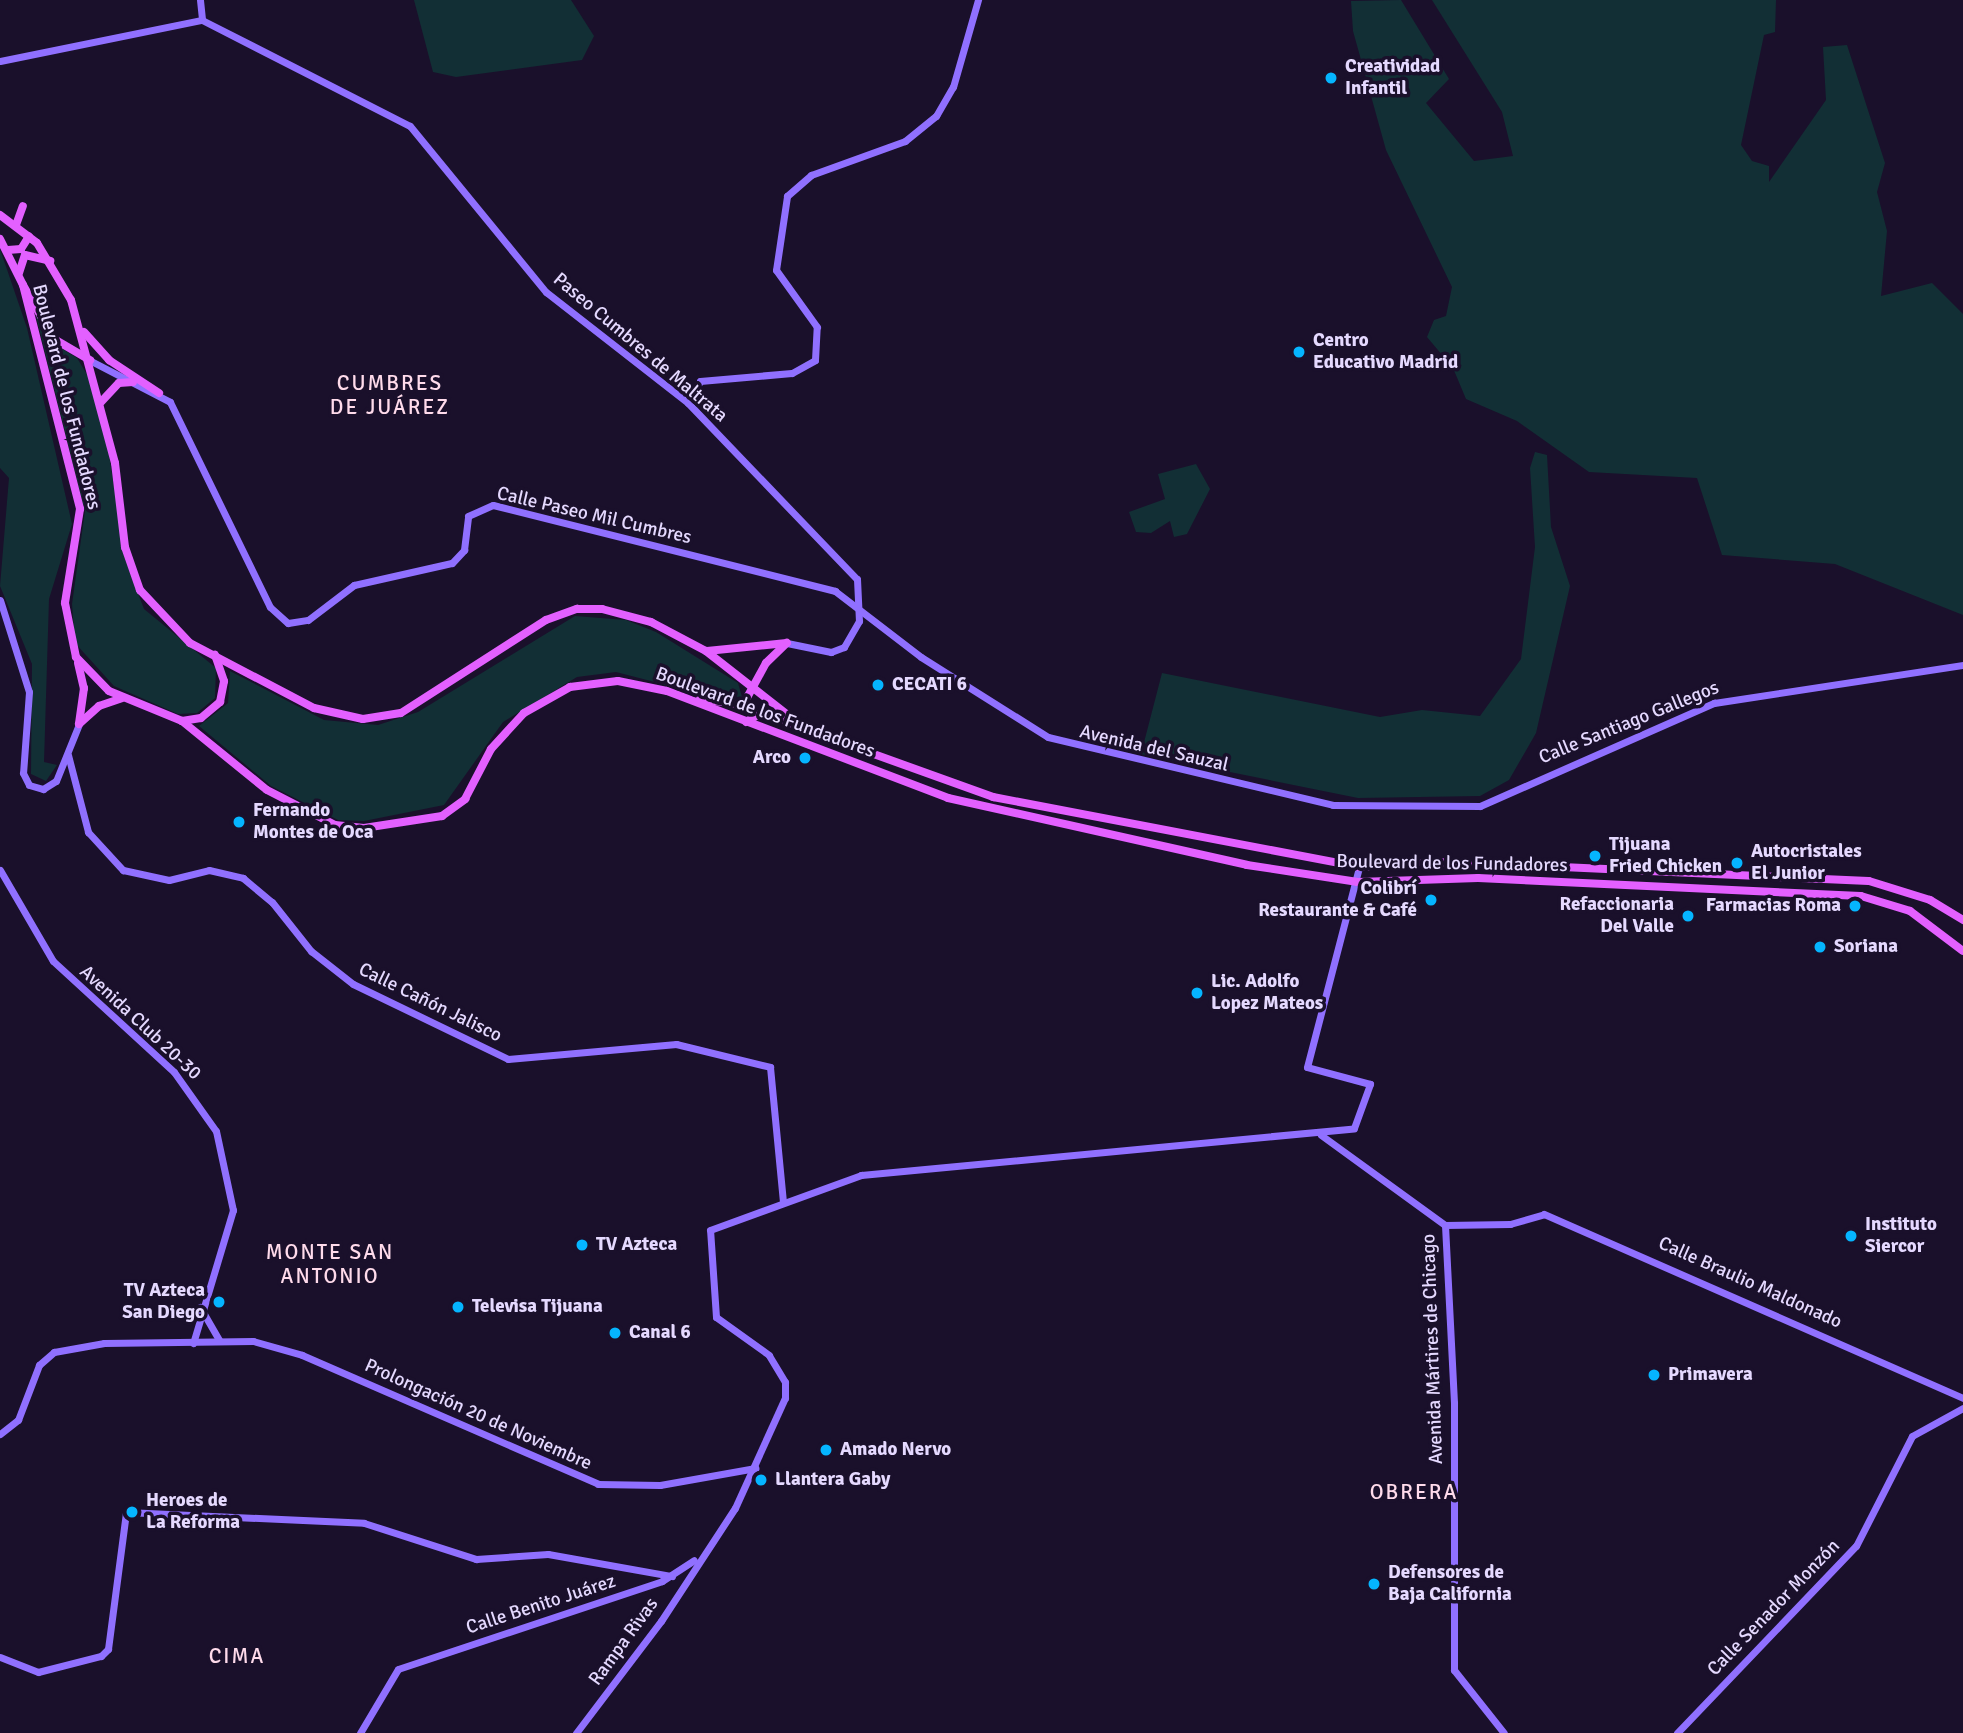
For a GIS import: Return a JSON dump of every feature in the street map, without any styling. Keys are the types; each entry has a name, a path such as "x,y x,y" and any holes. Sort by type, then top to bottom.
{"main road":[{"path":"16,225 23,206"},
{"name":"Boulevard de los Fundadores","path":"0,215 29,236 50,261 78,323 101,402 124,547 140,590 168,627 314,709 363,719 401,713 546,621 577,609 629,614 706,651 807,730 948,784 1037,806 1359,867 1450,862 1869,881 1930,900 1963,920"},
{"path":"8,250 21,248 29,236"},
{"name":"Boulevard de los Fundadores","path":"0,239 8,250 23,285 80,509 65,603 76,657 122,698 181,722 284,801 354,829 429,819 454,809 509,726 570,687 618,681 685,698 1007,815 1358,881 1478,878 1861,896 1910,911 1963,951"},
{"path":"19,276 25,255 50,261"},
{"path":"23,285 54,340 91,361"},
{"path":"78,323 108,360 159,393"},
{"path":"101,402 119,383 133,382"},
{"path":"706,651 786,643"},
{"path":"685,698 738,707 757,690 766,663 786,643"},
{"path":"181,722 201,718 219,702 224,681 215,655"},
{"path":"76,657 84,688 79,723"},
{"path":"79,723 99,706 122,698"},
{"path":"746,722 764,711 807,730"},
{"path":"1007,815 1037,806"}],"street":[{"path":"0,61 202,20 200,0"},
{"path":"688,403 700,381 792,373 815,360 817,327 776,270 788,196 811,175 905,141 936,116 953,87 978,0"},
{"name":"Paseo Cumbres de Maltrata","path":"202,20 410,126 546,292 688,403 857,579 862,606"},
{"path":"91,361 159,393"},
{"name":"Calle Paseo Mil Cumbres","path":"159,393 170,402 216,490 270,607 288,623 308,620 354,585 452,563 464,550 468,516 493,505 835,591 862,606"},
{"path":"0,600 29,692 26,780 35,788 51,785 68,755 79,723"},
{"path":"786,643 831,652 844,647 862,606"},
{"name":"Avenida del Sauzal","path":"862,606 921,657 1073,747 1341,806 1480,806"},
{"name":"Calle Santiago Gallegos","path":"1480,806 1734,697 1963,665"},
{"name":"Calle Cañón Jalisco","path":"68,755 88,832 123,870 169,880 209,870 243,878 272,902 311,951 353,984 508,1059 676,1044 770,1067 783,1202"},
{"path":"783,1202 861,1175 1321,1135 1359,1124 1370,1084 1307,1067 1358,881 1359,867"},
{"name":"Avenida Club 20-30","path":"0,870 27,926 60,969 201,1103 219,1142 233,1210 200,1305"},
{"name":"Avenida Mártires de Chicago","path":"1321,1135 1446,1225 1454,1403 1454,1670 1504,1733"},
{"name":"Calle Benito Juárez","path":"693,1566 755,1468 781,1412 785,1382 769,1355 716,1317 710,1230 783,1202"},
{"name":"Calle Braulio Maldonado","path":"1446,1225 1544,1214 1588,1230 1963,1398"},
{"path":"200,1305 204,1324 220,1342"},
{"path":"193,1343 200,1305"},
{"name":"Prolongación 20 de Noviembre","path":"0,1434 18,1420 48,1355 104,1343 253,1341 302,1354 598,1484 660,1485 755,1468"},
{"name":"Calle Senador Monzón","path":"1677,1733 1856,1546 1912,1436 1963,1408"},
{"path":"0,1657 38,1672 101,1656 108,1648 126,1512 364,1522 476,1559 548,1554 672,1576"},
{"name":"Calle Benito Juárez","path":"360,1733 388,1679 404,1667 672,1576 701,1554"},
{"name":"Rampa Rivas","path":"576,1733 661,1621 693,1566"}],"green space":[{"path":"414,0 571,0 594,36 582,60 456,77 433,72"},
{"path":"1401,0 1449,79 1426,103 1474,161 1513,156 1502,112 1432,0 1776,0 1775,32 1764,35 1741,145 1752,161 1769,166 1769,182 1826,100 1823,47 1847,45 1885,163 1877,192 1887,231 1881,296 1932,283 1963,314 1963,615 1835,564 1722,555 1697,478 1589,472 1517,421 1466,399 1453,368 1427,337 1434,320 1446,316 1452,287 1386,150 1353,31 1351,1"},
{"path":"0,249 27,328 72,524 49,599 44,762 57,765 46,781 31,774 32,664 0,586 9,478 0,468"},
{"path":"33,304 48,340 77,358 88,376 106,435 125,559 144,609 216,668 215,698 197,713 178,714 114,686 75,643 72,604 85,511"},
{"path":"1535,452 1547,455 1551,527 1570,586 1536,733 1509,780 1480,796 1358,798 1141,754 1162,673 1380,717 1422,710 1480,716 1521,659 1535,547 1530,468"},
{"path":"1196,464 1210,489 1187,534 1174,537 1170,521 1151,533 1136,532 1129,512 1165,499 1158,474"},
{"path":"575,616 626,620 656,632 738,683 742,697 705,695 616,672 577,677 503,722 444,805 364,821 338,820 271,786 199,726 228,703 230,671 324,720 378,725 418,712"}],"place":[{"name":"Creatividad Infantil","path":"1331,78"},
{"name":"Centro Educativo Madrid","path":"1299,352"},
{"name":"CECATI 6","path":"878,685"},
{"name":"Arco","path":"805,758"},
{"name":"Fernando Montes de Oca","path":"239,822"},
{"name":"Tijuana Fried Chicken","path":"1595,856"},
{"name":"Autocristales El Junior","path":"1737,863"},
{"name":"Colibrí Restaurante & Café","path":"1431,900"},
{"name":"Farmacias Roma","path":"1855,906"},
{"name":"Refaccionaria Del Valle","path":"1688,916"},
{"name":"Soriana","path":"1820,947"},
{"name":"Lic. Adolfo Lopez Mateos","path":"1197,993"},
{"name":"Instituto Siercor","path":"1851,1236"},
{"name":"TV Azteca","path":"582,1245"},
{"name":"TV Azteca San Diego","path":"219,1302"},
{"name":"Televisa Tijuana","path":"458,1307"},
{"name":"Canal 6","path":"615,1333"},
{"name":"Primavera","path":"1654,1375"},
{"name":"Amado Nervo","path":"826,1450"},
{"name":"Llantera Gaby","path":"761,1480"},
{"name":"Heroes de La Reforma","path":"132,1512"},
{"name":"Defensores de Baja California","path":"1374,1584"}],"district":[{"name":"CUMBRES DE JUÁREZ","path":"390,395"},
{"name":"MONTE SAN ANTONIO","path":"330,1264"},
{"name":"OBRERA","path":"1414,1492"},
{"name":"CIMA","path":"237,1656"}]}
